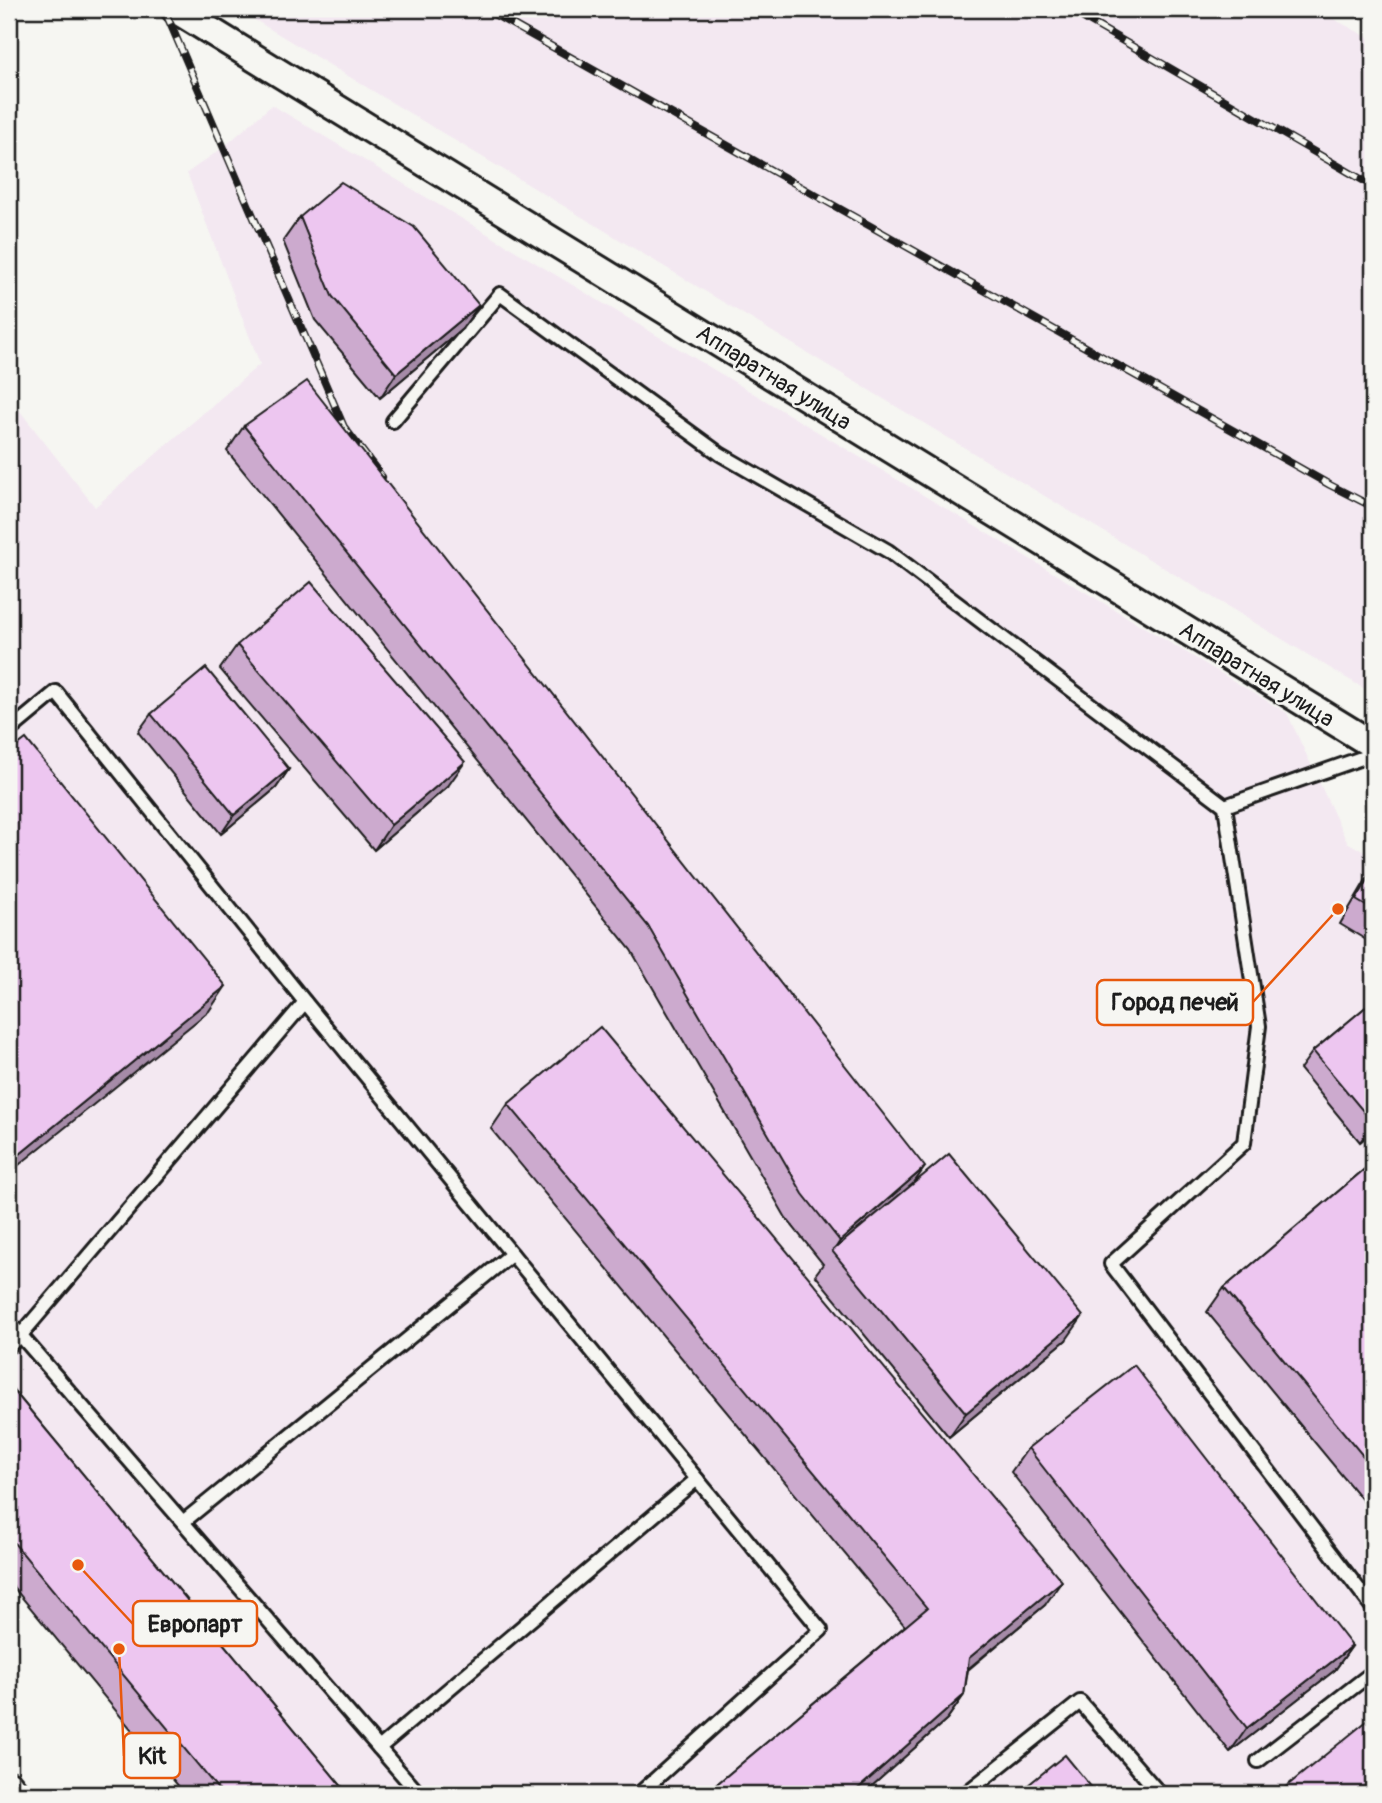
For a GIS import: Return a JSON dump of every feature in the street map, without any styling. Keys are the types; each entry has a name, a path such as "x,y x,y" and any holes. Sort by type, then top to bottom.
{"street":[{"name":"Аппаратная улица","path":"176,9 1373,745"},
{"path":"9,1786 16,1794"}],"lane":[{"path":"393,421 500,294 719,454 888,551 1225,806 1259,1026 1244,1143 1111,1264 1373,1608"},
{"path":"9,731 56,692 305,1002 821,1630 639,1794"},
{"path":"1225,806 1373,754"},
{"path":"9,1346 305,1002"},
{"path":"183,1522 512,1254"},
{"path":"9,1322 419,1794"},
{"path":"379,1748 697,1479"},
{"path":"1258,1761 1373,1672"},
{"path":"965,1794 1080,1702 1160,1794"}],"shaded area":[{"path":"237,9 1315,9 1373,40 1373,694"},
{"path":"272,105 1287,713 1347,842 1373,857 1373,1794 222,1794 9,1534 9,397 95,507 260,364 187,173 225,146"}],"building":[{"path":"341,182 414,227 479,305 396,374 332,296 300,217"},
{"path":"307,381 925,1167 840,1241 803,1194 648,926 244,426"},
{"path":"311,582 465,762 391,825 237,645"},
{"path":"206,668 289,769 234,815 151,714"},
{"path":"26,739 226,986 9,1163 9,752"},
{"path":"1373,872 1373,910 1356,900"},
{"path":"1373,1001 1373,1123 1313,1051"},
{"path":"600,1027 1062,1581 969,1658 964,1695 852,1794 705,1794 927,1608 508,1104"},
{"path":"949,1154 1083,1316 966,1413 832,1251"},
{"path":"1373,1162 1373,1468 1224,1288"},
{"path":"1134,1365 1352,1646 1247,1728 1028,1448"},
{"path":"9,1385 348,1794 222,1794 9,1537"},
{"path":"1373,1716 1373,1794 1277,1794"},
{"path":"1065,1755 1097,1794 1017,1794"}],"railway":[{"path":"164,9 344,427 382,477"},
{"path":"485,9 1373,507"},
{"path":"1068,9 1373,186"}],"place":[{"name":"Город печей","path":"1338,909"},
{"name":"Европарт","path":"78,1565"},
{"name":"Kit","path":"119,1649"}]}
